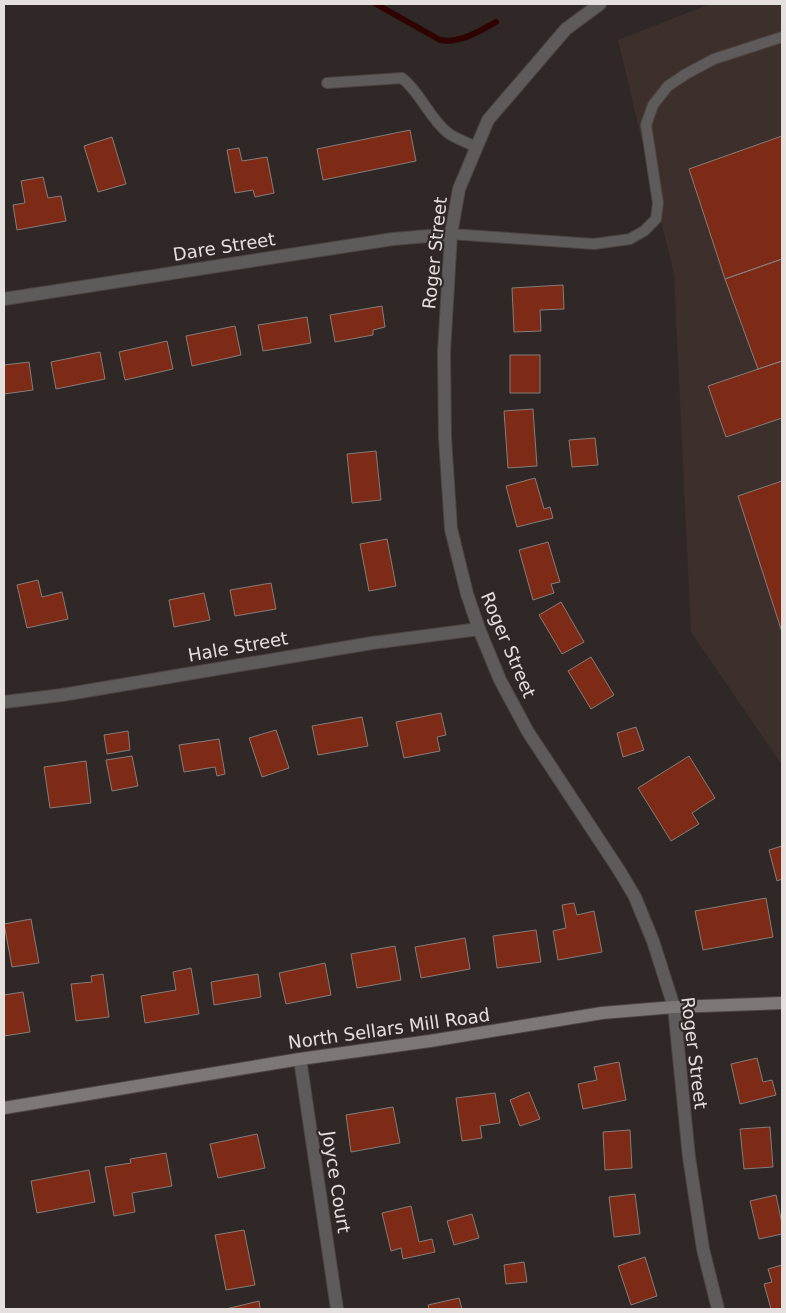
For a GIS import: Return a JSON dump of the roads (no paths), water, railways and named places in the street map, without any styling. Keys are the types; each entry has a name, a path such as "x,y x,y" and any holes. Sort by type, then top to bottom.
{"street":[{"name":"Roger Street","path":"600,4 566,29 488,120 459,188 451,234 444,352 445,438 451,529 479,629 500,680 528,732 598,836 635,897 653,941 674,1007 689,1157 703,1249 718,1309"},
{"name":"Dare Street","path":"4,300 383,240 451,234"},
{"name":"Hale Street","path":"4,702 62,695 372,643 479,629"},
{"name":"North Sellars Mill Road","path":"4,1108 300,1059 602,1014 674,1007 782,1003"},
{"name":"Joyce Court","path":"300,1059 337,1309"}],"lane":[{"path":"451,234 594,244 630,240 644,231 656,219 658,203 646,125 653,105 668,86 714,59 782,37"},
{"path":"327,83 402,78 412,86 436,120 448,133 476,147"}],"waterway":[{"path":"376,4 440,40 447,41 462,38 496,22"}]}
